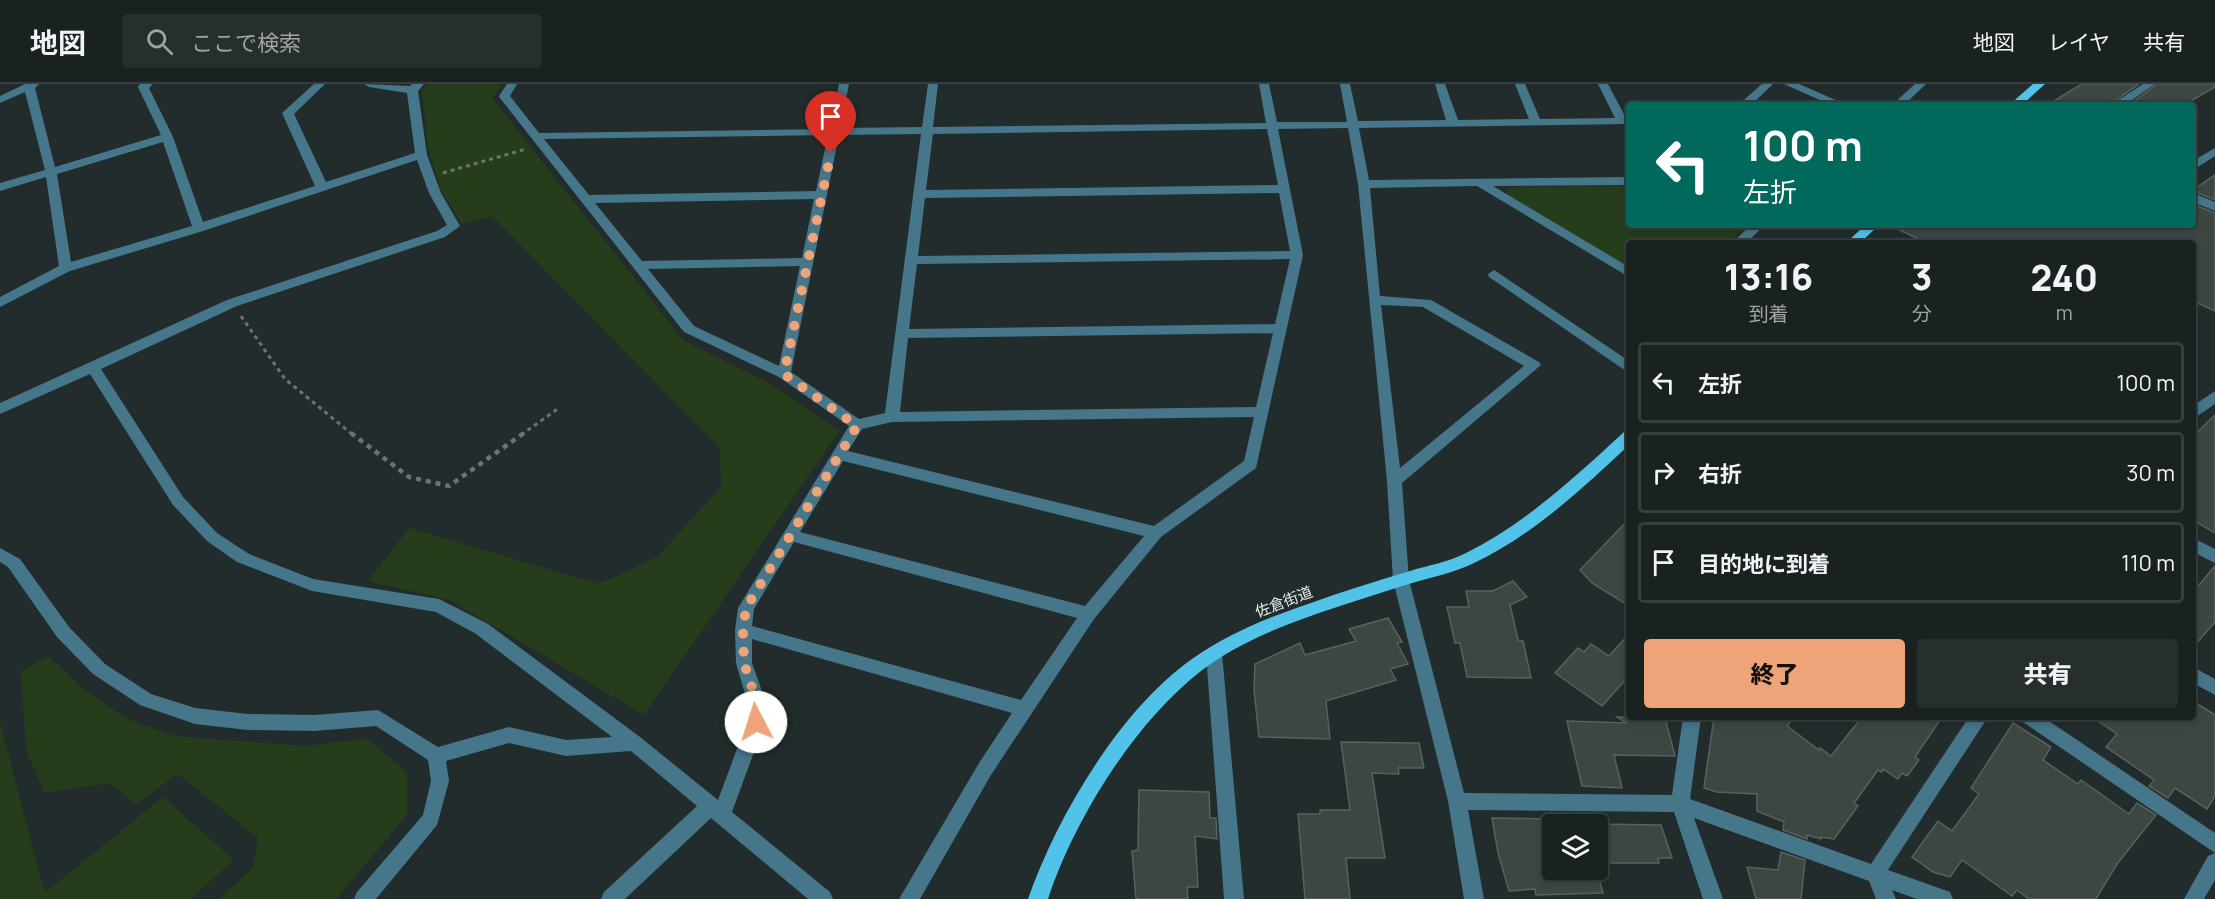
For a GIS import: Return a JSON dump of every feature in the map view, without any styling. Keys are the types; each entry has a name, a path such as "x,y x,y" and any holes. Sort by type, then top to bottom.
{"main road":[{"path":"2019,102 2040,84"},
{"path":"1856,240 1870,228"},
{"name":"佐倉街道","path":"1038,899 1045,876 1090,790 1138,723 1174,684 1214,653 1279,620 1469,559 1512,533 1560,499 1626,443"}],"street":[{"path":"148,84 143,87 168,137 199,228"},
{"path":"320,84 288,113 322,187"},
{"path":"0,409 232,303 335,271 441,234 454,226 429,177 421,155 415,87 369,84"},
{"path":"512,84 504,96 689,329 784,374 857,426"},
{"path":"784,374 844,84"},
{"path":"892,417 933,84"},
{"path":"909,899 985,769 1088,614 1156,533 1251,464 1279,328 1297,255 1264,84"},
{"path":"1345,84 1364,184 1394,481 1401,580 1457,801 1474,899"},
{"path":"1440,84 1453,123"},
{"path":"1520,84 1536,122"},
{"path":"1603,84 1626,121"},
{"path":"1747,102 1768,84"},
{"path":"1790,84 1834,102"},
{"path":"1901,102 1921,84"},
{"path":"2122,102 2150,84"},
{"path":"0,100 32,85 51,172 66,268"},
{"path":"540,140 928,129 1626,121"},
{"path":"0,187 168,137"},
{"path":"2196,164 2215,151"},
{"path":"0,303 66,268 199,228 421,155"},
{"path":"1364,184 1626,181"},
{"path":"1481,184 1626,271"},
{"path":"919,194 1284,189"},
{"path":"587,199 822,195"},
{"path":"2196,198 2215,207"},
{"path":"1742,240 1756,228"},
{"path":"911,260 1297,255"},
{"path":"638,265 808,262"},
{"path":"1494,274 1626,366"},
{"path":"1374,300 1426,303 1534,365 1394,481"},
{"path":"903,334 1279,328"},
{"path":"92,366 178,501 212,537 243,558 312,585 439,606 482,629 634,743 824,899"},
{"path":"2196,412 2215,396"},
{"path":"611,899 717,810 756,722 754,694 744,663 743,630 746,608 857,426 892,417 1261,412"},
{"path":"841,455 1156,533"},
{"path":"790,535 1088,614"},
{"path":"2196,546 2215,557"},
{"path":"0,554 14,564 63,632 99,669 146,700 195,716 248,722 314,723 378,718 436,756 440,781 431,819 364,899"},
{"path":"743,630 1025,709"},
{"path":"1214,653 1234,899"},
{"path":"2196,676 2215,688"},
{"path":"1692,720 1680,804 1713,899"},
{"path":"1875,874 1976,720"},
{"path":"2033,720 2215,844"},
{"path":"436,756 509,735 566,748 634,743"},
{"path":"1457,801 1680,804 1943,899"},
{"path":"2194,899 2215,862"},
{"path":"1875,874 1886,899"}],"path":[{"path":"429,177 540,140"},
{"path":"232,303 285,379 324,414 409,477 449,486 559,408"}],"green space":[{"path":"428,84 502,84 492,98 684,341 769,383 839,431 644,715 450,600 368,581 409,528 599,584 657,557 721,487 720,448 492,216 462,224 442,192 429,153 422,90"},
{"path":"1626,186 1626,228 1745,228 1730,240 1626,240 1626,267 1505,195 1511,187"},
{"path":"49,656 83,689 125,718 174,736 305,746 367,739 407,772 407,815 336,899 219,899 253,868 258,838 178,774 136,804 110,783 45,793 26,750 21,671"},
{"path":"0,722 40,877 46,892 163,797 234,860 190,899 0,899"}],"building":[{"path":"2082,84 2139,84 2113,102 2052,102"},
{"path":"2157,84 2215,84 2215,87 2189,102 2133,102"},
{"path":"2215,175 2215,200 2196,192 2196,188"},
{"path":"2196,205 2215,213 2215,311 2196,302 2196,240 1921,240 1895,228 2196,228"},
{"path":"2215,415 2215,533 2196,522 2196,433"},
{"path":"1626,522 1626,604 1592,583 1580,570"},
{"path":"2215,566 2215,622 2196,644 2196,588"},
{"path":"1513,581 1527,597 1510,605 1518,640 1523,641 1531,678 1467,677 1460,643 1455,643 1447,607 1469,607 1466,591 1493,591"},
{"path":"1388,618 1402,642 1397,643 1408,664 1390,669 1396,680 1326,701 1330,739 1259,737 1254,690 1255,664 1300,643 1305,655 1356,641 1349,629"},
{"path":"1626,637 1626,679 1602,706 1555,673 1578,648 1584,652 1591,644 1609,656"},
{"path":"2196,703 2215,715 2215,796 2207,809 2175,788 2168,798 2149,786 2154,780 2106,747 2117,734 2096,720 2196,720"},
{"path":"1617,717 1626,717 1626,720 1666,720 1675,756 1614,755 1622,788 1582,786 1567,721 1626,723"},
{"path":"1714,720 1792,720 1787,726 1819,750 1820,748 1831,756 1860,720 1940,720 1915,757 1919,760 1907,776 1902,773 1898,779 1883,769 1882,772 1878,770 1854,803 1858,806 1834,839 1821,837 1821,839 1807,835 1807,839 1783,830 1784,822 1757,811 1757,794 1717,792 1704,788"},
{"path":"2013,723 2051,747 2043,760 2078,784 2081,780 2129,814 2137,803 2156,815 2117,864 2096,899 2029,899 2017,890 2012,896 1962,860 1950,877 1933,872 1912,857 1938,821 1952,831 1979,794 1971,788"},
{"path":"1341,742 1419,743 1424,768 1398,768 1399,774 1372,773 1385,858 1346,858 1350,899 1305,899 1298,814 1320,814 1320,810 1350,810"},
{"path":"1139,790 1209,792 1210,818 1216,818 1217,839 1195,836 1198,887 1187,887 1188,899 1136,899 1132,851 1138,850"},
{"path":"1492,818 1542,819 1542,880 1600,880 1603,893 1536,895 1535,889 1509,891 1498,853"},
{"path":"1608,824 1661,825 1672,858 1658,858 1659,863 1608,863"},
{"path":"1781,852 1805,860 1801,899 1756,899 1747,867 1778,870"}],"route":[{"path":"756,722 754,694 744,663 743,630 746,608 857,426 784,374 831,153"}]}
